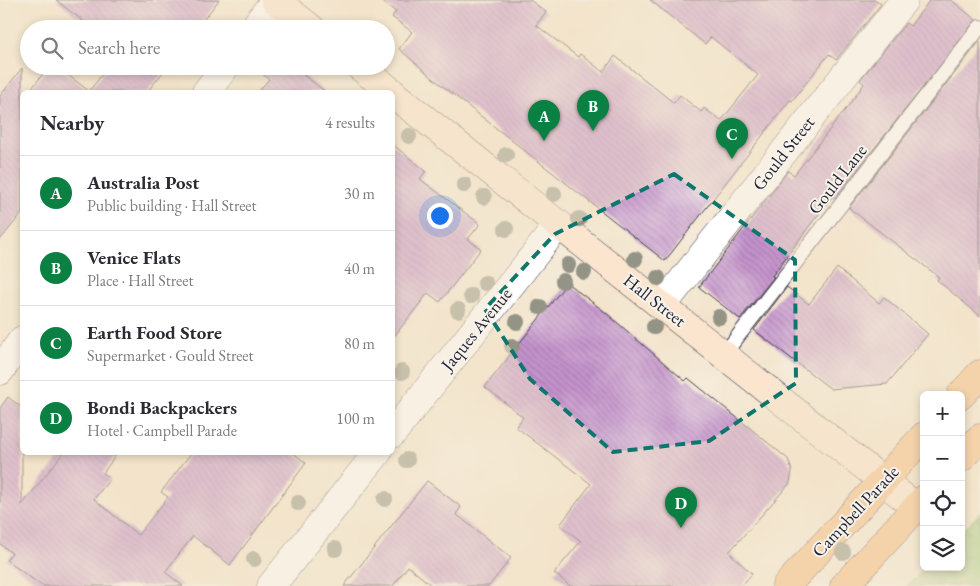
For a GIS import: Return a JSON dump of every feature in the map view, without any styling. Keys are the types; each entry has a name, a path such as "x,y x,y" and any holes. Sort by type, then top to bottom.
{"main road":[{"path":"965,391 980,374"},
{"path":"965,454 980,438"},
{"name":"Campbell Parade","path":"786,586 920,440"},
{"path":"844,586 920,503"}],"street":[{"path":"260,20 275,0 301,20"},
{"name":"Gould Street","path":"662,306 904,0"},
{"path":"208,90 219,75"},
{"name":"Hall Street","path":"370,75 388,90"},
{"name":"Hall Street","path":"395,95 883,481 920,503"},
{"name":"Jaques Avenue","path":"395,430 560,224"},
{"path":"0,371 20,343"},
{"path":"271,586 376,455"}],"lane":[{"name":"Gould Lane","path":"724,354 980,27"}],"highlighted area":[{"path":"674,174 795,260 796,383 709,441 613,452 530,379 485,309 555,234"}],"green space":[{"path":"980,513 980,586 907,586 922,571 965,571 965,528"}],"building":[{"path":"56,0 219,0 203,20 82,20"},
{"path":"380,0 530,0 546,12 536,25 578,57 580,54 603,72 615,56 674,103 680,95 701,112 704,108 721,121 758,75 711,37 705,44 650,0 876,0 881,4 836,60 829,54 792,101 790,100 665,261 440,84 399,49 412,32 392,17 396,12"},
{"path":"930,0 951,0 976,20 835,198 833,196 772,276 774,277 740,319 699,287 788,171 794,175 849,105 864,84 860,80 906,23 910,26"},
{"path":"980,41 980,316 937,280 939,277 849,208"},
{"path":"20,71 20,75 22,75 22,90 20,90 20,215 0,240 0,96"},
{"path":"42,75 68,75 88,90 31,90"},
{"path":"102,75 161,75 149,90 90,90"},
{"path":"264,75 304,75 323,90 260,90 269,79"},
{"path":"395,146 426,171 420,179 480,224 468,239 481,249 440,302 428,293 395,335"},
{"path":"837,268 879,303 884,297 928,334 887,384 831,389 754,330 787,287 809,304"},
{"path":"567,283 605,312 685,381 688,378 788,459 792,471 790,483 729,552 752,574 741,586 570,586 554,573 581,541 560,525 591,484 516,427 523,417 485,387"},
{"path":"8,397 20,406 22,505 62,455 116,455 103,473 110,479 94,499 138,535 168,497 161,492 190,455 296,455 306,463 230,565 193,536 165,572 183,586 42,586 6,560 12,553 0,544 0,408"},
{"path":"427,481 461,507 456,514 511,558 489,586 432,586 408,566 393,586 344,586"}],"place":[{"name":"Venice Flats","path":"593,131"},
{"name":"Australia Post","path":"544,141"},
{"name":"Earth Food Store","path":"732,159"},
{"name":"Bondi Backpackers","path":"681,528"}]}
